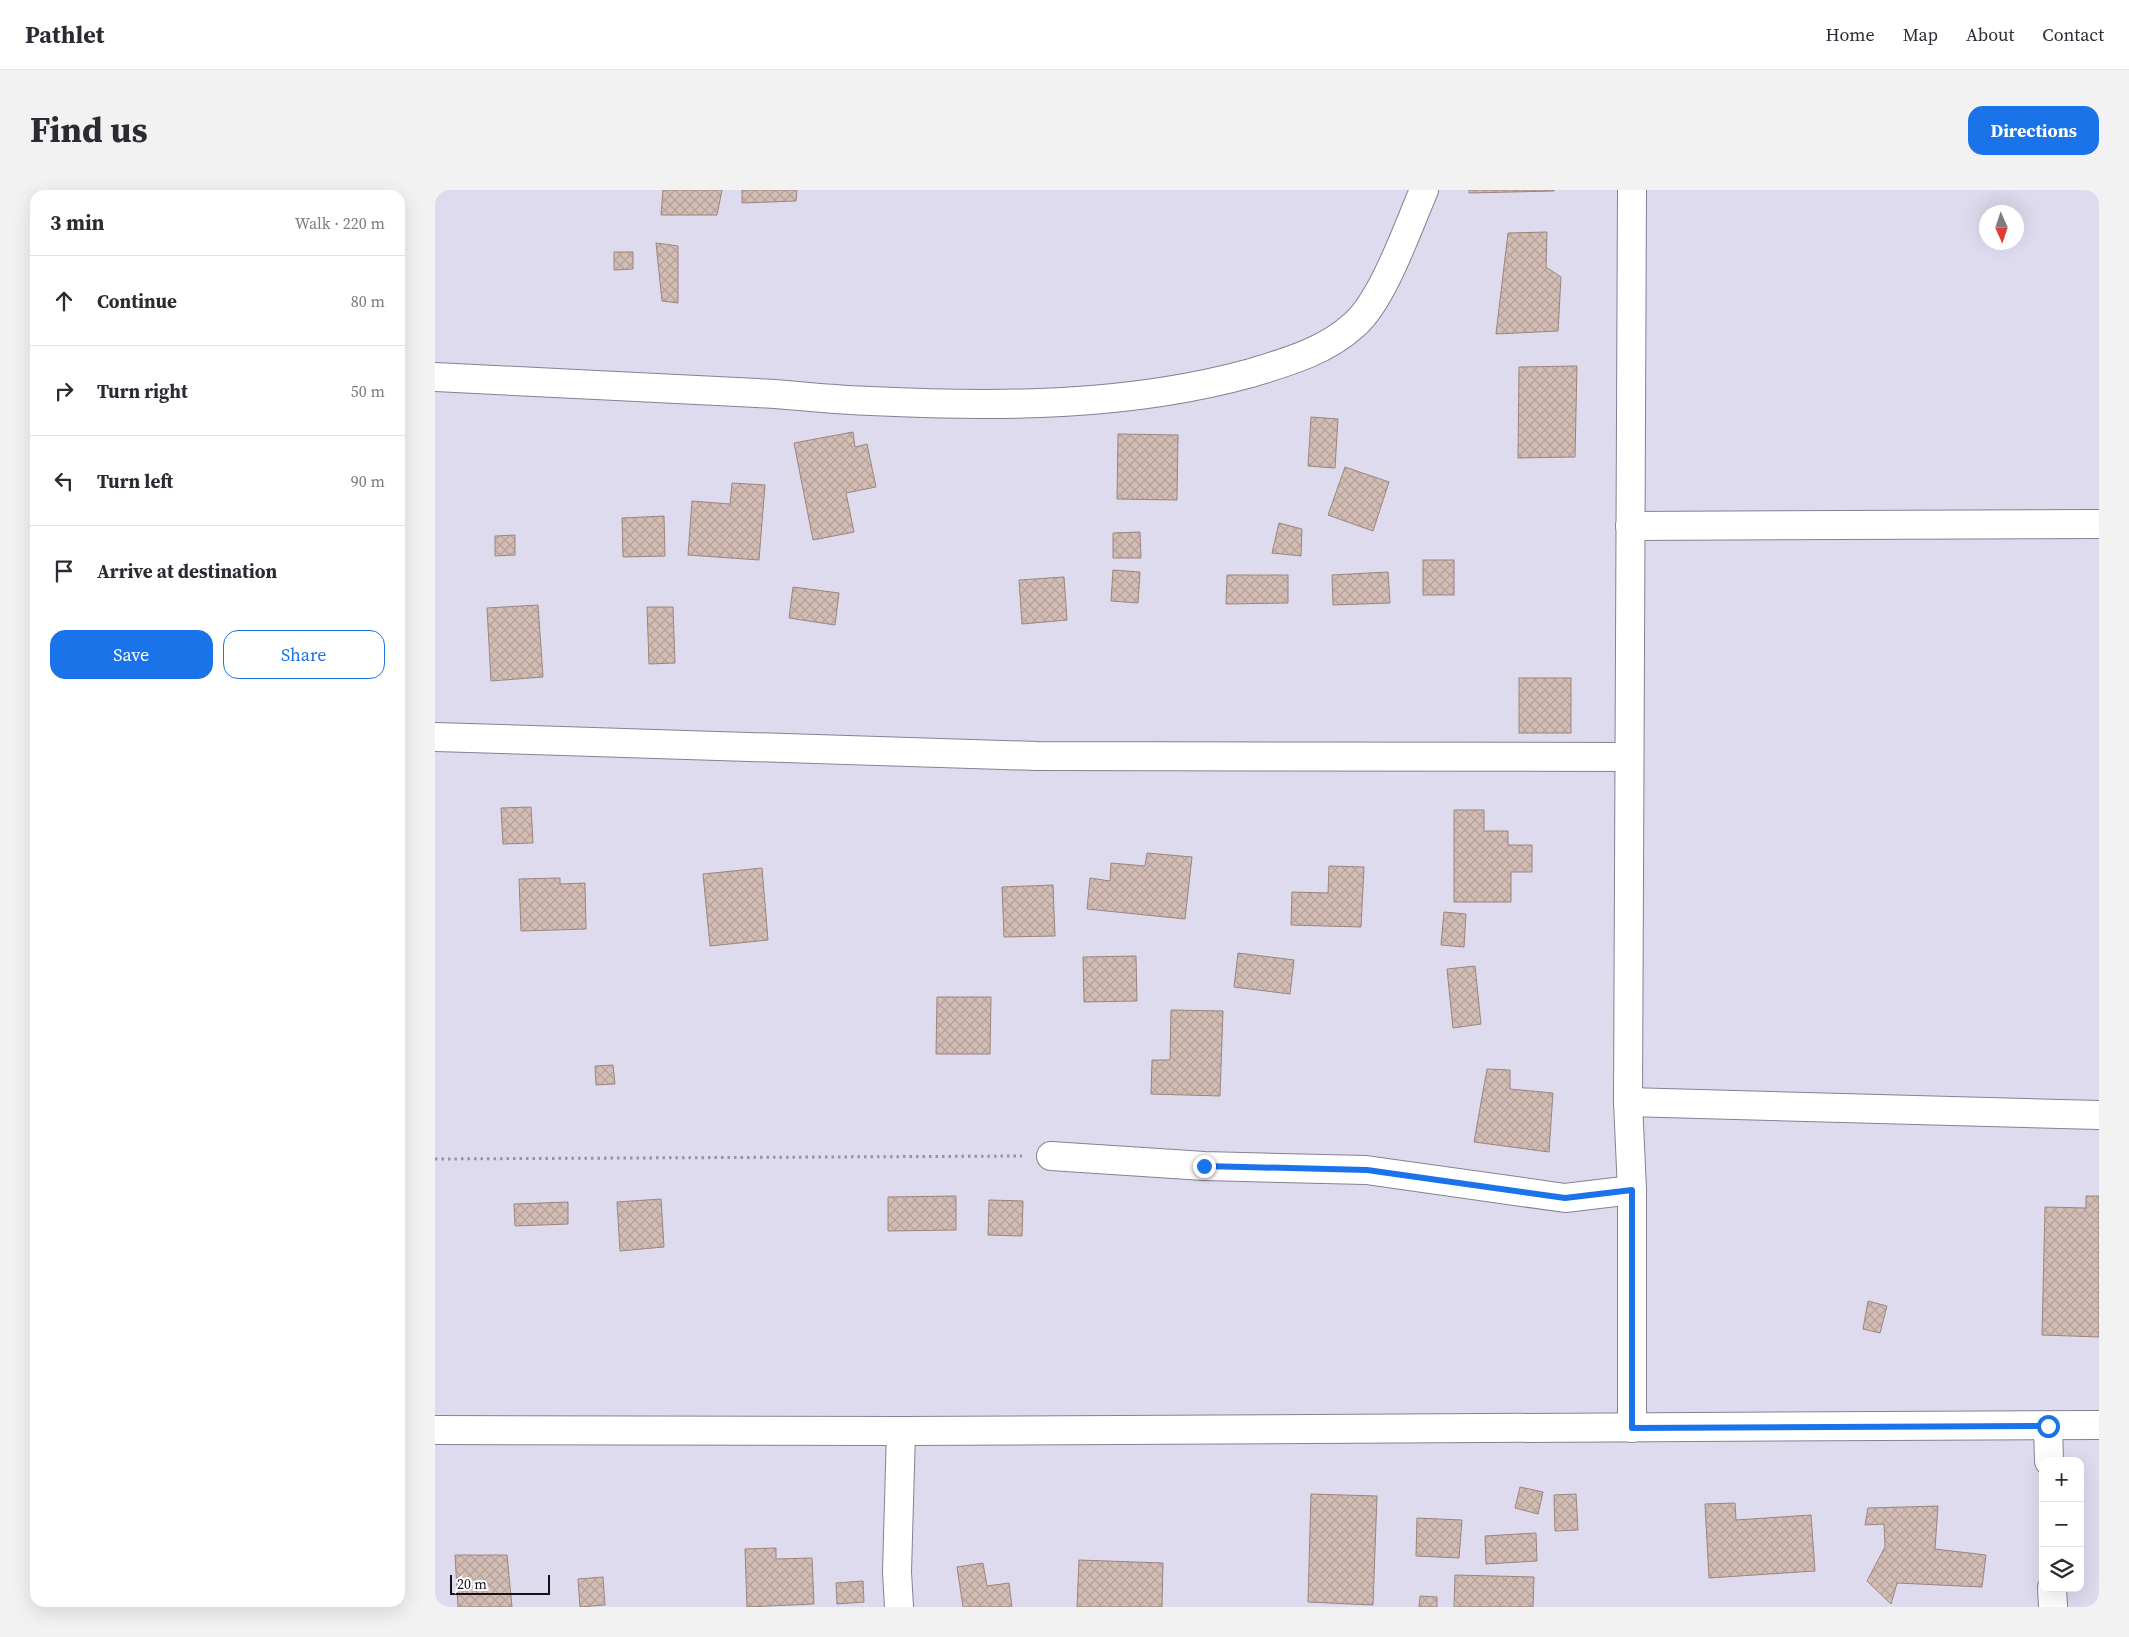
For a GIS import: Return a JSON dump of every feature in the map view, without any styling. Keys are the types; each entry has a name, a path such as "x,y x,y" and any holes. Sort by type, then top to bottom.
{"street":[{"path":"435,377 945,404 1121,399 1218,382 1281,364 1325,346 1355,325 1369,308 1383,284 1424,190"},
{"path":"1632,190 1628,757 1628,1102 1632,1190 1632,1428"},
{"path":"1630,526 2099,524"},
{"path":"435,737 1037,756 1628,757"},
{"path":"1628,1102 2099,1115"},
{"path":"1051,1156 1204,1166 1367,1170 1565,1198 1632,1190"},
{"path":"435,1430 901,1431 2099,1425"},
{"path":"2048,1426 2049,1457"},
{"path":"899,1607 897,1572 901,1431"},
{"path":"2053,1592 2053,1607"}],"path":[{"path":"435,1159 1051,1156"}],"building":[{"path":"663,190 722,190 717,215 661,215"},
{"path":"742,190 797,190 796,201 742,203"},
{"path":"1469,190 1554,190 1554,191 1469,193"},
{"path":"1547,232 1546,267 1561,277 1558,331 1496,334 1508,233"},
{"path":"656,243 678,246 678,303 662,301"},
{"path":"614,252 633,252 633,269 614,270"},
{"path":"1577,366 1575,457 1518,458 1519,367"},
{"path":"1311,417 1338,419 1335,468 1308,466"},
{"path":"853,432 855,447 867,444 876,487 846,493 854,532 813,540 794,443"},
{"path":"1118,434 1178,435 1177,500 1117,499"},
{"path":"1345,467 1389,482 1373,531 1328,515"},
{"path":"732,483 765,485 759,560 688,555 692,501 730,504"},
{"path":"664,516 665,556 623,557 622,518"},
{"path":"1279,523 1302,529 1301,556 1272,553"},
{"path":"1140,532 1141,558 1113,558 1113,533"},
{"path":"515,535 515,555 495,556 495,536"},
{"path":"1423,560 1454,560 1454,595 1423,595"},
{"path":"1113,570 1140,572 1138,603 1111,601"},
{"path":"1388,572 1390,603 1333,605 1332,575"},
{"path":"1227,575 1288,575 1288,603 1226,604"},
{"path":"1064,577 1067,620 1022,624 1019,580"},
{"path":"793,587 839,593 835,625 789,618"},
{"path":"538,605 543,677 491,681 487,608"},
{"path":"647,607 673,607 675,663 649,664"},
{"path":"1519,678 1571,678 1571,733 1519,733"},
{"path":"531,807 533,843 503,844 501,808"},
{"path":"1454,810 1484,810 1484,831 1508,831 1508,845 1532,845 1532,872 1511,872 1511,902 1454,902"},
{"path":"1147,853 1192,857 1185,919 1087,909 1090,878 1110,881 1111,863 1145,866"},
{"path":"1329,866 1364,867 1361,927 1291,925 1292,892 1328,893"},
{"path":"762,868 768,940 710,946 703,874"},
{"path":"560,878 560,884 585,883 586,929 521,931 519,879"},
{"path":"1053,885 1055,936 1004,937 1002,887"},
{"path":"1444,912 1466,914 1464,947 1441,945"},
{"path":"1238,953 1294,960 1290,994 1234,987"},
{"path":"1136,956 1137,1001 1084,1002 1083,957"},
{"path":"1475,966 1481,1024 1453,1028 1447,969"},
{"path":"937,997 991,997 990,1054 936,1054"},
{"path":"1171,1010 1223,1011 1220,1096 1151,1094 1152,1060 1170,1060"},
{"path":"613,1065 615,1084 596,1085 595,1066"},
{"path":"1487,1069 1510,1070 1510,1089 1553,1093 1549,1152 1474,1142"},
{"path":"956,1196 956,1230 888,1231 888,1197"},
{"path":"2086,1196 2099,1196 2099,1337 2042,1335 2045,1207 2086,1208"},
{"path":"661,1199 664,1247 620,1251 617,1202"},
{"path":"989,1200 1023,1201 1022,1236 988,1235"},
{"path":"568,1202 568,1224 515,1226 514,1204"},
{"path":"1868,1301 1887,1306 1880,1333 1863,1329"},
{"path":"1520,1487 1543,1492 1538,1514 1515,1508"},
{"path":"1311,1494 1377,1496 1373,1605 1308,1602"},
{"path":"1576,1494 1578,1530 1555,1531 1554,1495"},
{"path":"1735,1503 1736,1520 1811,1515 1815,1571 1709,1578 1705,1504"},
{"path":"1938,1506 1935,1549 1986,1555 1982,1587 1897,1583 1891,1604 1867,1581 1885,1547 1884,1524 1865,1525 1868,1508"},
{"path":"1417,1518 1462,1520 1459,1558 1416,1556"},
{"path":"1536,1533 1537,1561 1486,1564 1485,1536"},
{"path":"776,1548 776,1559 812,1558 814,1604 747,1607 745,1549"},
{"path":"455,1555 507,1555 512,1607 458,1607"},
{"path":"1079,1560 1163,1563 1162,1607 1077,1607"},
{"path":"983,1563 987,1586 1009,1583 1012,1607 963,1607 957,1567"},
{"path":"1455,1575 1534,1577 1533,1607 1454,1607"},
{"path":"603,1577 605,1605 580,1607 578,1579"},
{"path":"863,1581 864,1602 837,1604 836,1583"},
{"path":"1420,1596 1437,1597 1437,1607 1419,1607"}],"route":[{"path":"1204,1166 1367,1170 1565,1198 1632,1190 1632,1428 2048,1426"}]}
